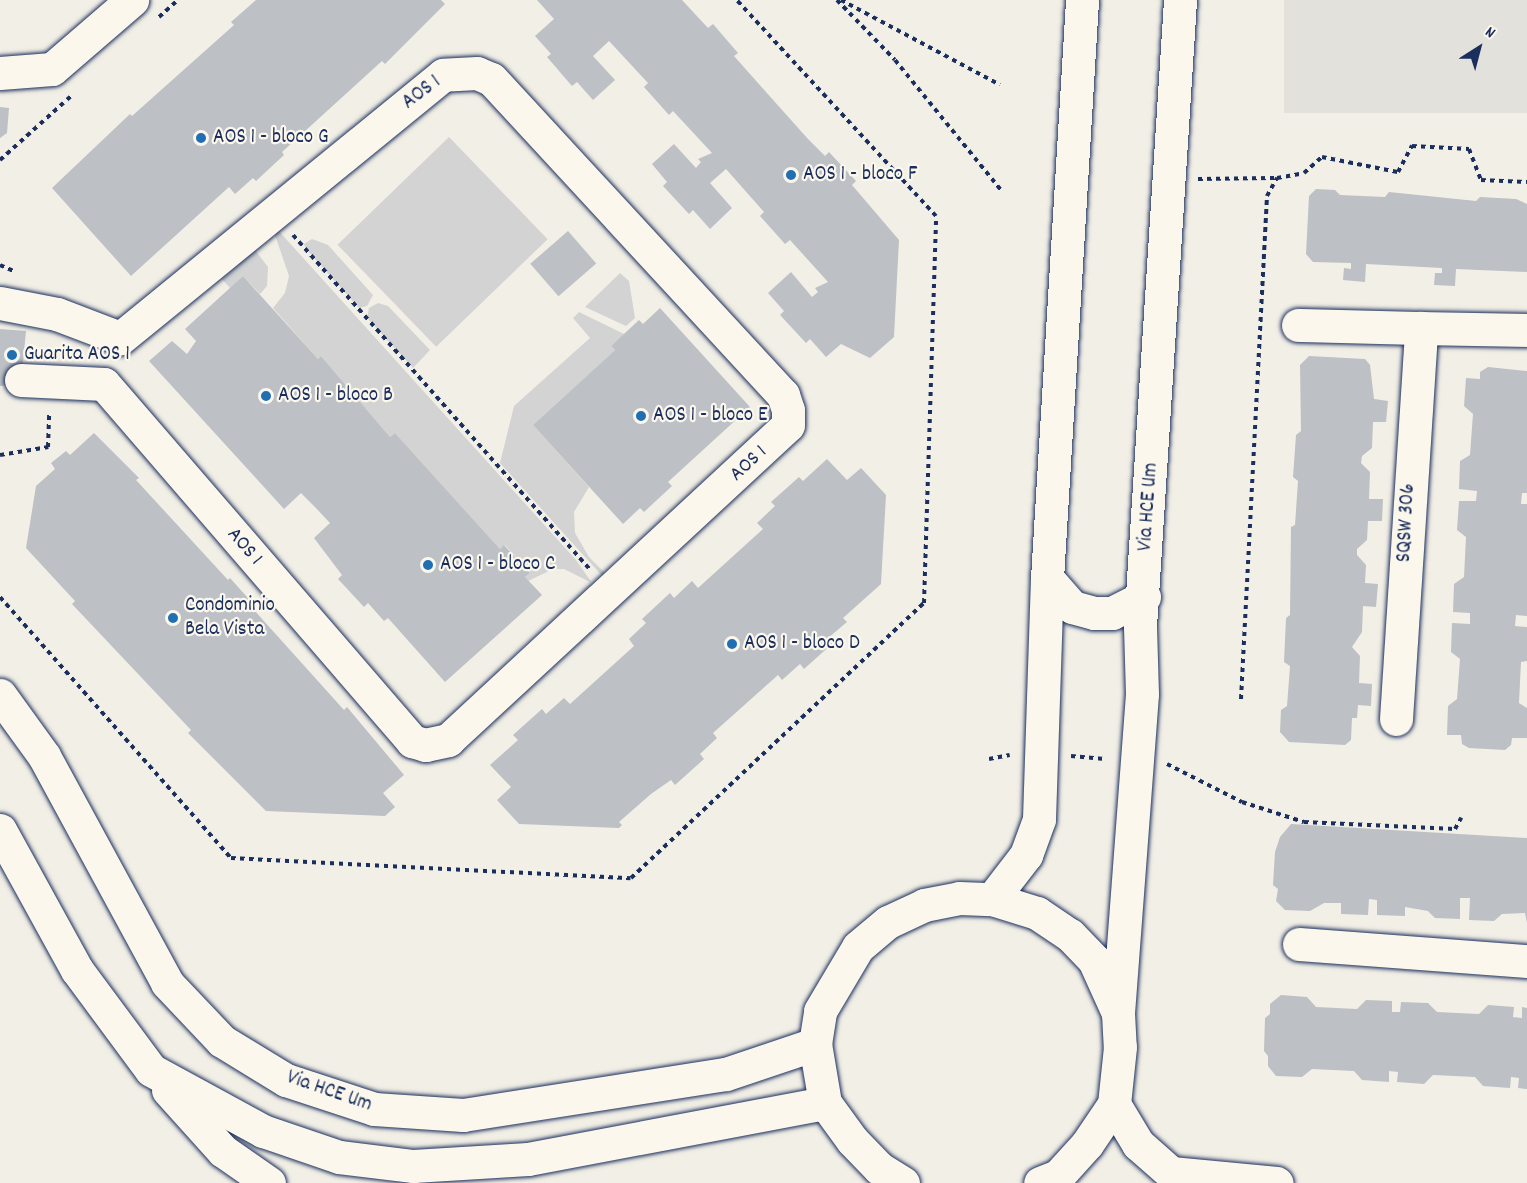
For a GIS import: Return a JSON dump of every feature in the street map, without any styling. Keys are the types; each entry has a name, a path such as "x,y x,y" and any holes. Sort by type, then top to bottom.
{"main road":[{"path":"0,73 52,69 132,0"},
{"path":"992,898 1026,855 1039,819 1040,754 1048,638 1047,578 1082,0"},
{"name":"Via HCE Um","path":"1058,1181 1114,1104 1120,1047 1118,1013 1150,758 1144,597 1180,0"},
{"name":"AOS 1","path":"104,384 412,741 424,745 447,740 781,435 788,425 789,410 783,395 491,79 477,73 443,75 120,338"},
{"path":"0,303 57,314 120,338 104,384 21,380"},
{"path":"1298,325 1527,330"},
{"name":"SQSW 306","path":"1396,719 1421,328"},
{"path":"1047,578 1072,607 1094,613 1112,613 1144,597"},
{"name":"Via HCE Um","path":"0,695 44,756 167,983 222,1041 286,1080 374,1108 463,1115 726,1074 815,1044"},
{"path":"0,830 77,970 151,1070 223,1151 269,1183"},
{"name":"Via HCE Um","path":"903,1183 879,1168 852,1140 825,1103 815,1044 820,1011 835,981 858,947 888,922 924,905 960,898 992,898 1037,912 1070,935 1094,960 1118,1013"},
{"path":"1299,944 1527,961"},
{"path":"151,1070 263,1131 339,1157 413,1166 528,1159 825,1103"},
{"path":"1114,1104 1138,1144 1171,1173 1276,1183"}],"path":[{"path":"839,0 1000,85"},
{"path":"839,0 896,60 1001,190"},
{"path":"1195,179 1277,178 1304,172 1323,157 1398,172 1412,146 1469,149 1480,180 1527,182"},
{"path":"1241,699 1266,204 1277,178"},
{"path":"273,212 611,592"},
{"path":"989,759 1040,754 1150,758 1163,762 1228,795 1304,822 1455,829 1461,818"}],"shaded area":[{"path":"1284,0 1527,0 1527,113 1284,113"},
{"path":"449,137 548,239 436,347 338,245"},
{"path":"277,229 576,560 592,583 564,569 553,569 528,581 525,577 530,573 505,545 500,549 395,433 390,437 321,356 318,359 273,308 285,293 289,276 275,235"},
{"path":"312,239 328,245 373,295 367,306 359,308 306,249 304,244"},
{"path":"255,250 268,267 267,286 260,294 243,276 230,288 222,279"},
{"path":"620,273 629,281 635,318 626,326 585,307"},
{"path":"378,303 388,306 430,350 413,368 367,318 369,308"},
{"path":"579,312 624,334 611,346 615,350 533,425 589,487 574,512 575,533 589,557 604,572 605,579 500,463 514,406 590,338 573,318"}],"building":[{"name":"AOS 1 - bloco G","path":"256,0 441,0 445,4 385,64 382,61 282,152 284,155 256,181 253,178 235,194 229,187 131,276 52,188 130,114 132,116 234,25 231,22"},
{"name":"AOS 1 - bloco F","path":"537,0 682,0 708,28 713,24 738,53 734,56 808,139 825,156 829,152 856,181 852,185 899,240 894,337 870,358 841,344 826,357 810,339 806,343 780,315 784,311 768,293 791,272 812,297 818,292 815,288 828,282 790,240 785,244 760,216 764,212 726,169 710,183 732,208 710,229 693,210 689,214 663,186 667,182 652,164 674,144 696,168 701,162 698,159 712,153 673,111 669,115 644,87 648,83 609,41 593,56 615,80 593,100 577,82 572,86 547,57 551,54 535,36 554,19"},
{"path":"0,107 9,108 7,133 0,138"},
{"path":"1316,189 1335,190 1340,195 1385,197 1389,192 1476,201 1480,197 1516,199 1527,204 1527,272 1456,269 1455,286 1434,285 1435,273 1442,273 1442,268 1366,264 1365,282 1343,280 1344,268 1351,269 1351,263 1313,262 1306,254 1309,196"},
{"path":"568,231 596,263 558,296 530,264"},
{"path":"243,276 318,359 321,356 390,437 395,433 500,549 504,545 530,573 525,577 542,595 445,682 388,618 384,621 368,603 364,607 338,579 342,575 314,538 330,523 301,493 284,509 149,361 172,341 187,354 196,341 185,329"},
{"name":"AOS 1 - bloco E","path":"660,308 750,407 668,482 672,486 644,512 640,508 623,524 533,425 615,350 611,346 639,320 643,324"},
{"name":"Guarita AOS 1","path":"0,329 26,331 21,383 0,386"},
{"path":"1309,356 1365,359 1370,365 1374,399 1388,401 1386,422 1373,422 1372,448 1362,456 1361,463 1370,472 1369,499 1383,499 1382,521 1368,521 1367,540 1357,549 1357,555 1366,565 1365,583 1378,584 1376,607 1363,606 1362,632 1352,647 1360,656 1359,683 1372,684 1371,706 1358,705 1357,718 1352,718 1351,740 1345,745 1289,742 1280,732 1281,710 1287,706 1290,666 1284,662 1286,618 1290,615 1291,527 1295,525 1298,481 1293,477 1296,435 1301,431 1300,365"},
{"path":"1488,367 1527,371 1527,493 1522,493 1521,504 1527,504 1527,616 1516,615 1515,626 1527,627 1527,661 1521,662 1519,703 1527,708 1527,738 1512,738 1511,745 1505,750 1469,748 1462,744 1461,735 1447,735 1448,706 1457,699 1460,659 1451,652 1452,623 1470,624 1470,613 1453,612 1454,584 1464,577 1466,537 1457,530 1459,501 1476,501 1477,491 1459,489 1460,461 1470,455 1473,414 1464,406 1466,378 1480,379 1480,372"},
{"name":"Condominio Bela Vista","path":"94,433 139,478 136,480 228,580 230,578 256,607 253,609 344,710 347,707 404,775 383,793 395,807 385,816 266,811 188,733 191,730 72,604 75,601 26,548 36,486 55,469 51,463 66,451 70,455"},
{"name":"AOS 1 - bloco D","path":"827,459 847,480 861,468 886,495 881,584 843,618 847,622 828,638 833,643 804,669 800,664 782,680 778,675 713,733 717,738 700,754 704,759 675,785 671,780 651,794 619,822 622,825 619,828 519,824 497,800 511,787 490,765 518,740 513,735 542,709 546,714 564,698 570,704 634,646 629,639 646,623 642,619 670,593 674,598 692,581 698,588 763,529 757,523 775,506 771,502 799,477 803,481"},
{"path":"1291,824 1527,838 1527,923 1525,913 1502,914 1494,921 1469,920 1470,898 1460,898 1460,919 1435,918 1428,911 1405,907 1405,916 1377,915 1377,900 1369,899 1368,915 1341,914 1341,903 1324,903 1310,911 1285,910 1276,901 1278,889 1273,885 1275,852 1280,837"},
{"path":"1281,995 1307,997 1316,1007 1357,1009 1366,1000 1392,1001 1392,1012 1400,1012 1401,1002 1428,1003 1437,1012 1479,1014 1488,1005 1514,1007 1513,1017 1522,1018 1522,1007 1527,1008 1527,1089 1518,1088 1519,1078 1511,1077 1510,1088 1483,1086 1475,1077 1433,1075 1424,1084 1397,1082 1398,1072 1389,1071 1389,1082 1362,1080 1354,1071 1312,1069 1302,1077 1276,1076 1268,1066 1268,1056 1264,1051 1265,1018 1270,1014 1270,1004"}],"place":[{"name":"AOS 1 - bloco G","path":"201,138"},
{"name":"AOS 1 - bloco F","path":"791,175"},
{"name":"Guarita AOS 1","path":"12,355"},
{"name":"AOS 1 - bloco B","path":"266,396"},
{"name":"AOS 1 - bloco E","path":"641,416"},
{"name":"AOS 1 - bloco C","path":"428,565"},
{"name":"Condominio Bela Vista","path":"173,618"},
{"name":"AOS 1 - bloco D","path":"732,644"}]}
